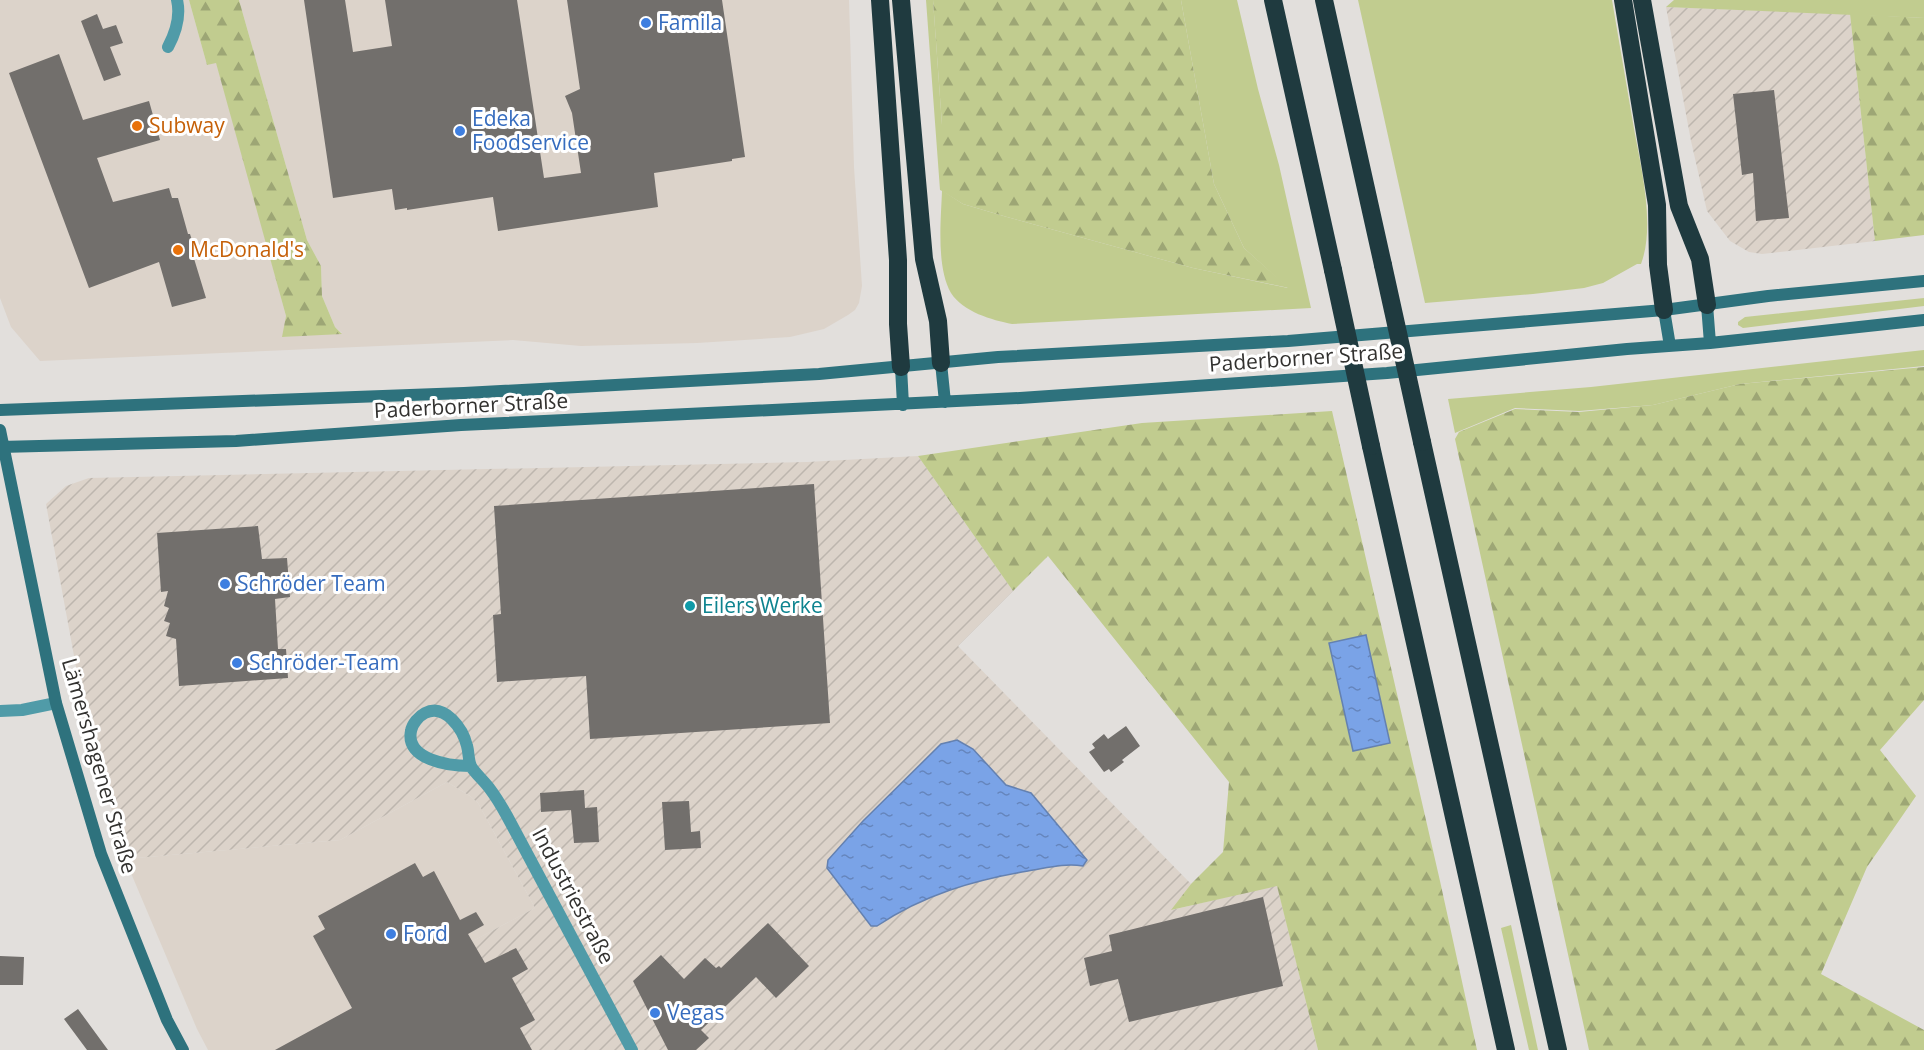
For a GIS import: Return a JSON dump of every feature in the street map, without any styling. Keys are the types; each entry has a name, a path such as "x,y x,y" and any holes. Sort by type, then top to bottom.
{"highway":[{"path":"880,0 898,260 901,367"},
{"path":"901,0 924,259 938,321 941,363"},
{"path":"1273,0 1506,1050"},
{"path":"1324,0 1558,1050"},
{"path":"1623,0 1657,205 1658,265 1664,310"},
{"path":"1642,0 1679,206 1700,259 1707,305"}],"main road":[{"name":"Paderborner Straße","path":"0,410 464,393 807,374 998,357 1288,341 1664,310 1768,296 1924,281"},
{"path":"1707,305 1710,343"},
{"path":"1664,310 1670,346"},
{"name":"Paderborner Straße","path":"2,447 236,441 461,425 903,405 1387,373 1710,343 1924,320"},
{"path":"941,363 945,402"},
{"path":"901,367 903,405"},
{"name":"Lämershagener Straße","path":"0,430 56,703 100,854 167,1020 183,1050"}],"street":[{"path":"168,47 177,27 179,14 177,0"},
{"path":"0,711 21,710 56,703"},
{"name":"Industriestraße","path":"470,766 436,763 418,752 410,737 413,725 426,713 435,711 446,714 456,724 467,743 470,766 490,789 507,816 632,1050"}],"shaded area":[{"path":"0,0 189,0 207,65 216,62 249,179 286,316 283,337 342,333 335,327 322,296 321,266 307,240 239,0 849,0 854,167 862,286 859,303 855,310 824,329 790,337 697,343 581,346 513,340 40,361 11,327 0,298"},
{"path":"1666,7 1850,14 1875,241 1762,254 1749,252 1730,241 1707,211 1691,141"},
{"path":"918,456 1013,591 958,646 1191,884 1172,910 1277,885 1318,1050 396,1050 369,996 535,908 478,803 470,796 447,782 340,840 125,859 84,710 46,504 66,486 89,478 807,462"},
{"path":"447,782 478,803 535,908 370,996 396,1050 208,1050 125,859 340,840"}],"green space":[{"path":"189,0 239,0 307,240 321,266 322,296 335,327 342,334 282,337 286,316 216,63 207,65"},
{"path":"926,0 933,0 942,125 943,191 963,204 1007,217 1193,268 1288,288 1244,248 1214,184 1181,0 1237,0 1279,165 1311,308 1012,324 970,310 956,300 946,282 941,257 942,191 940,190"},
{"path":"933,0 1181,0 1214,184 1244,248 1289,288 1193,268 1007,217 963,204 942,191 942,125"},
{"path":"1358,0 1612,0 1643,175 1647,231 1641,264 1603,283 1584,288 1425,303"},
{"path":"1674,0 1924,0 1924,18 1666,7"},
{"path":"1850,14 1924,18 1924,235 1875,241"},
{"path":"1924,298 1924,306 1743,328 1738,325 1738,322 1745,317"},
{"path":"1924,350 1924,366 1740,384 1653,405 1579,411 1515,408 1455,433 1448,399 1591,387"},
{"path":"1924,367 1924,700 1880,750 1916,796 1867,867 1821,974 1924,1030 1924,1050 1589,1050 1455,439 1459,432 1515,409 1579,412 1653,405 1740,384"},
{"path":"1332,411 1477,1050 1318,1050 1277,886 1171,910 1191,884 1223,852 1229,782 1048,556 1013,591 918,456 1142,423"},
{"path":"1511,925 1538,1050 1529,1050 1501,928"}],"water":[{"path":"1366,635 1390,743 1353,751 1329,643"},
{"path":"957,740 973,749 1006,785 1031,793 1087,860 1083,866 1049,867 969,884 931,897 877,926 871,926 827,868 828,860 863,821 941,744"}],"building":[{"path":"304,0 345,0 353,52 392,46 385,0 517,0 544,178 581,173 572,113 565,96 580,89 567,0 722,0 745,157 654,173 658,207 498,231 493,197 407,210 407,208 395,210 392,189 333,198"},
{"path":"97,14 103,29 116,25 123,43 110,47 121,75 104,81 81,21"},
{"path":"59,54 83,120 149,101 160,140 97,158 113,202 169,188 172,198 178,198 195,250 192,252 206,298 172,307 159,262 89,288 9,73"},
{"path":"1774,90 1789,218 1756,221 1753,173 1742,175 1733,94"},
{"path":"814,484 830,723 590,739 586,676 497,682 493,615 501,614 494,506"},
{"path":"258,526 262,559 287,558 290,597 275,599 278,649 286,649 288,678 179,686 176,639 166,636 170,623 164,621 169,608 164,606 168,591 161,592 157,533"},
{"path":"1126,726 1140,746 1111,772 1109,769 1104,772 1089,752 1095,748 1092,744 1104,734 1108,739"},
{"path":"584,790 585,808 597,807 599,842 574,843 571,810 541,812 540,793"},
{"path":"689,801 691,832 700,831 701,848 665,850 662,802"},
{"path":"415,863 423,877 434,871 460,920 476,912 484,925 468,934 485,963 516,948 528,969 512,978 535,1020 520,1028 532,1050 275,1050 352,1008 313,936 325,929 318,916"},
{"path":"1263,897 1283,986 1129,1022 1118,979 1090,986 1084,958 1112,951 1109,935"},
{"path":"768,923 809,966 776,998 756,977 701,1030 709,1038 696,1050 668,1050 633,981 661,955 684,979 705,958 716,968 719,966 721,968"},
{"path":"0,956 24,957 23,985 0,985"},
{"path":"78,1009 108,1050 87,1050 64,1019"}],"place":[{"name":"Famila","path":"646,23"},
{"name":"Subway","path":"137,126"},
{"name":"Edeka Foodservice","path":"460,131"},
{"name":"McDonald's","path":"178,250"},
{"name":"Schröder Team","path":"225,584"},
{"name":"Eilers Werke","path":"690,606"},
{"name":"Schröder-Team","path":"237,663"},
{"name":"Ford","path":"391,934"},
{"name":"Vegas","path":"655,1013"}]}
